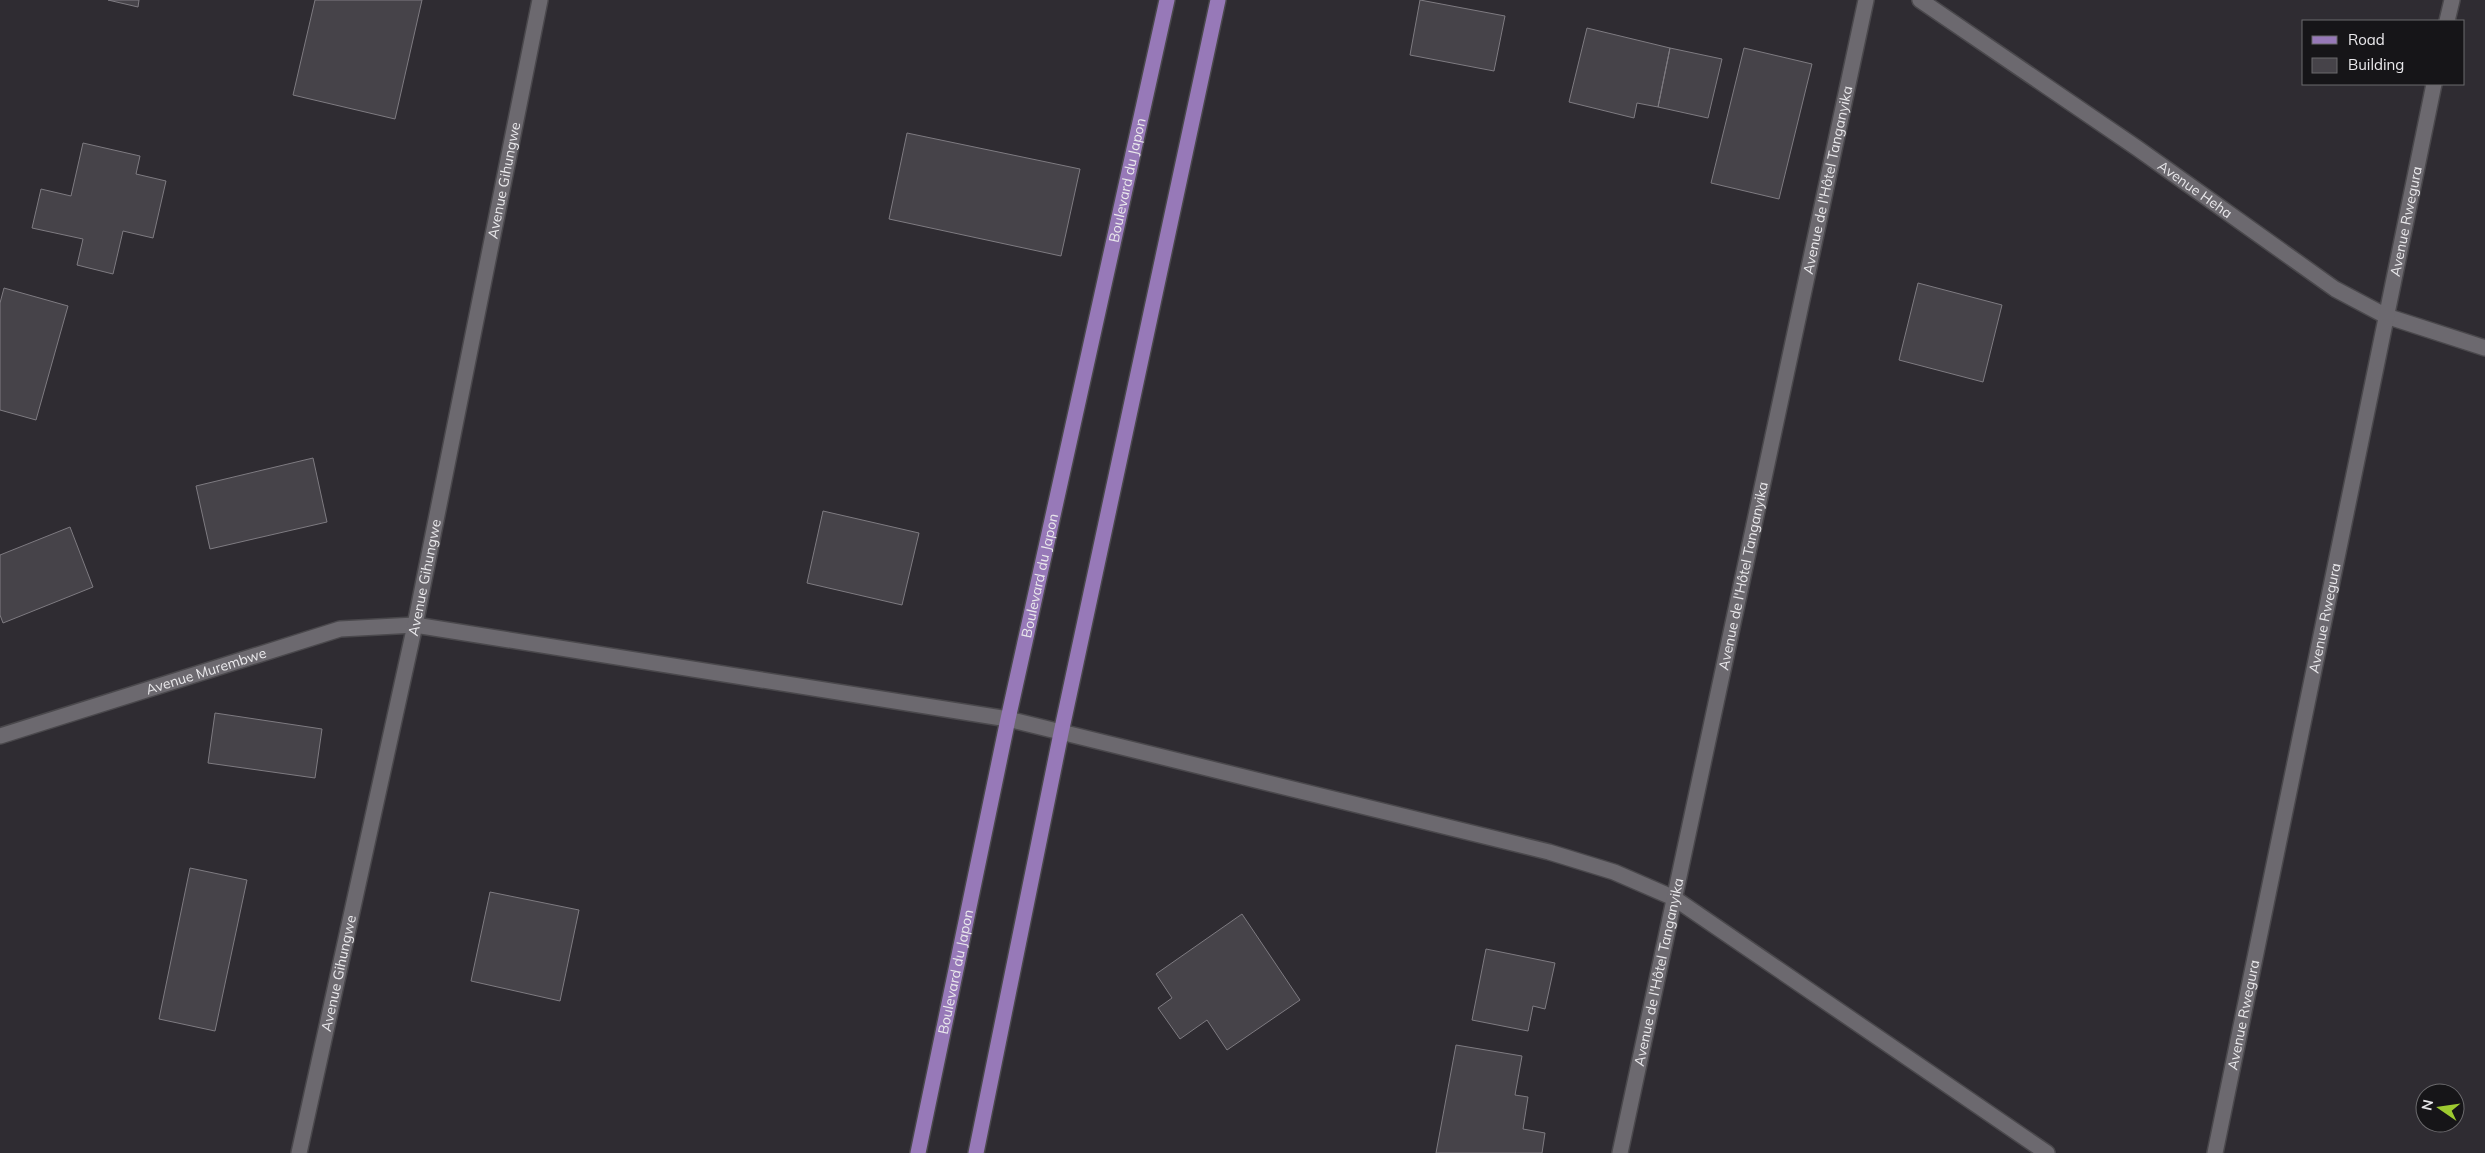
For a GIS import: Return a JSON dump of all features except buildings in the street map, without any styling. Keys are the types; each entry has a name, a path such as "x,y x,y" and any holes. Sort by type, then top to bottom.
{"main road":[{"name":"Boulevard du Japon","path":"918,1153 1008,719 1167,0"},
{"path":"976,1153 1061,733 1218,0"}],"street":[{"name":"Avenue Gihungwe","path":"299,1153 415,625 540,0"},
{"name":"Avenue de l'Hôtel Tanganyika","path":"1620,1153 1866,0"},
{"name":"Avenue Heha","path":"1920,0 2137,148 2335,289 2386,316 2485,348"},
{"path":"2448,20 2452,0"},
{"name":"Avenue Rwegura","path":"2216,1153 2434,85"},
{"name":"Avenue Murembwe","path":"0,736 340,629 415,625 1008,719 1549,852 1614,872 1674,898 2047,1153"}]}
